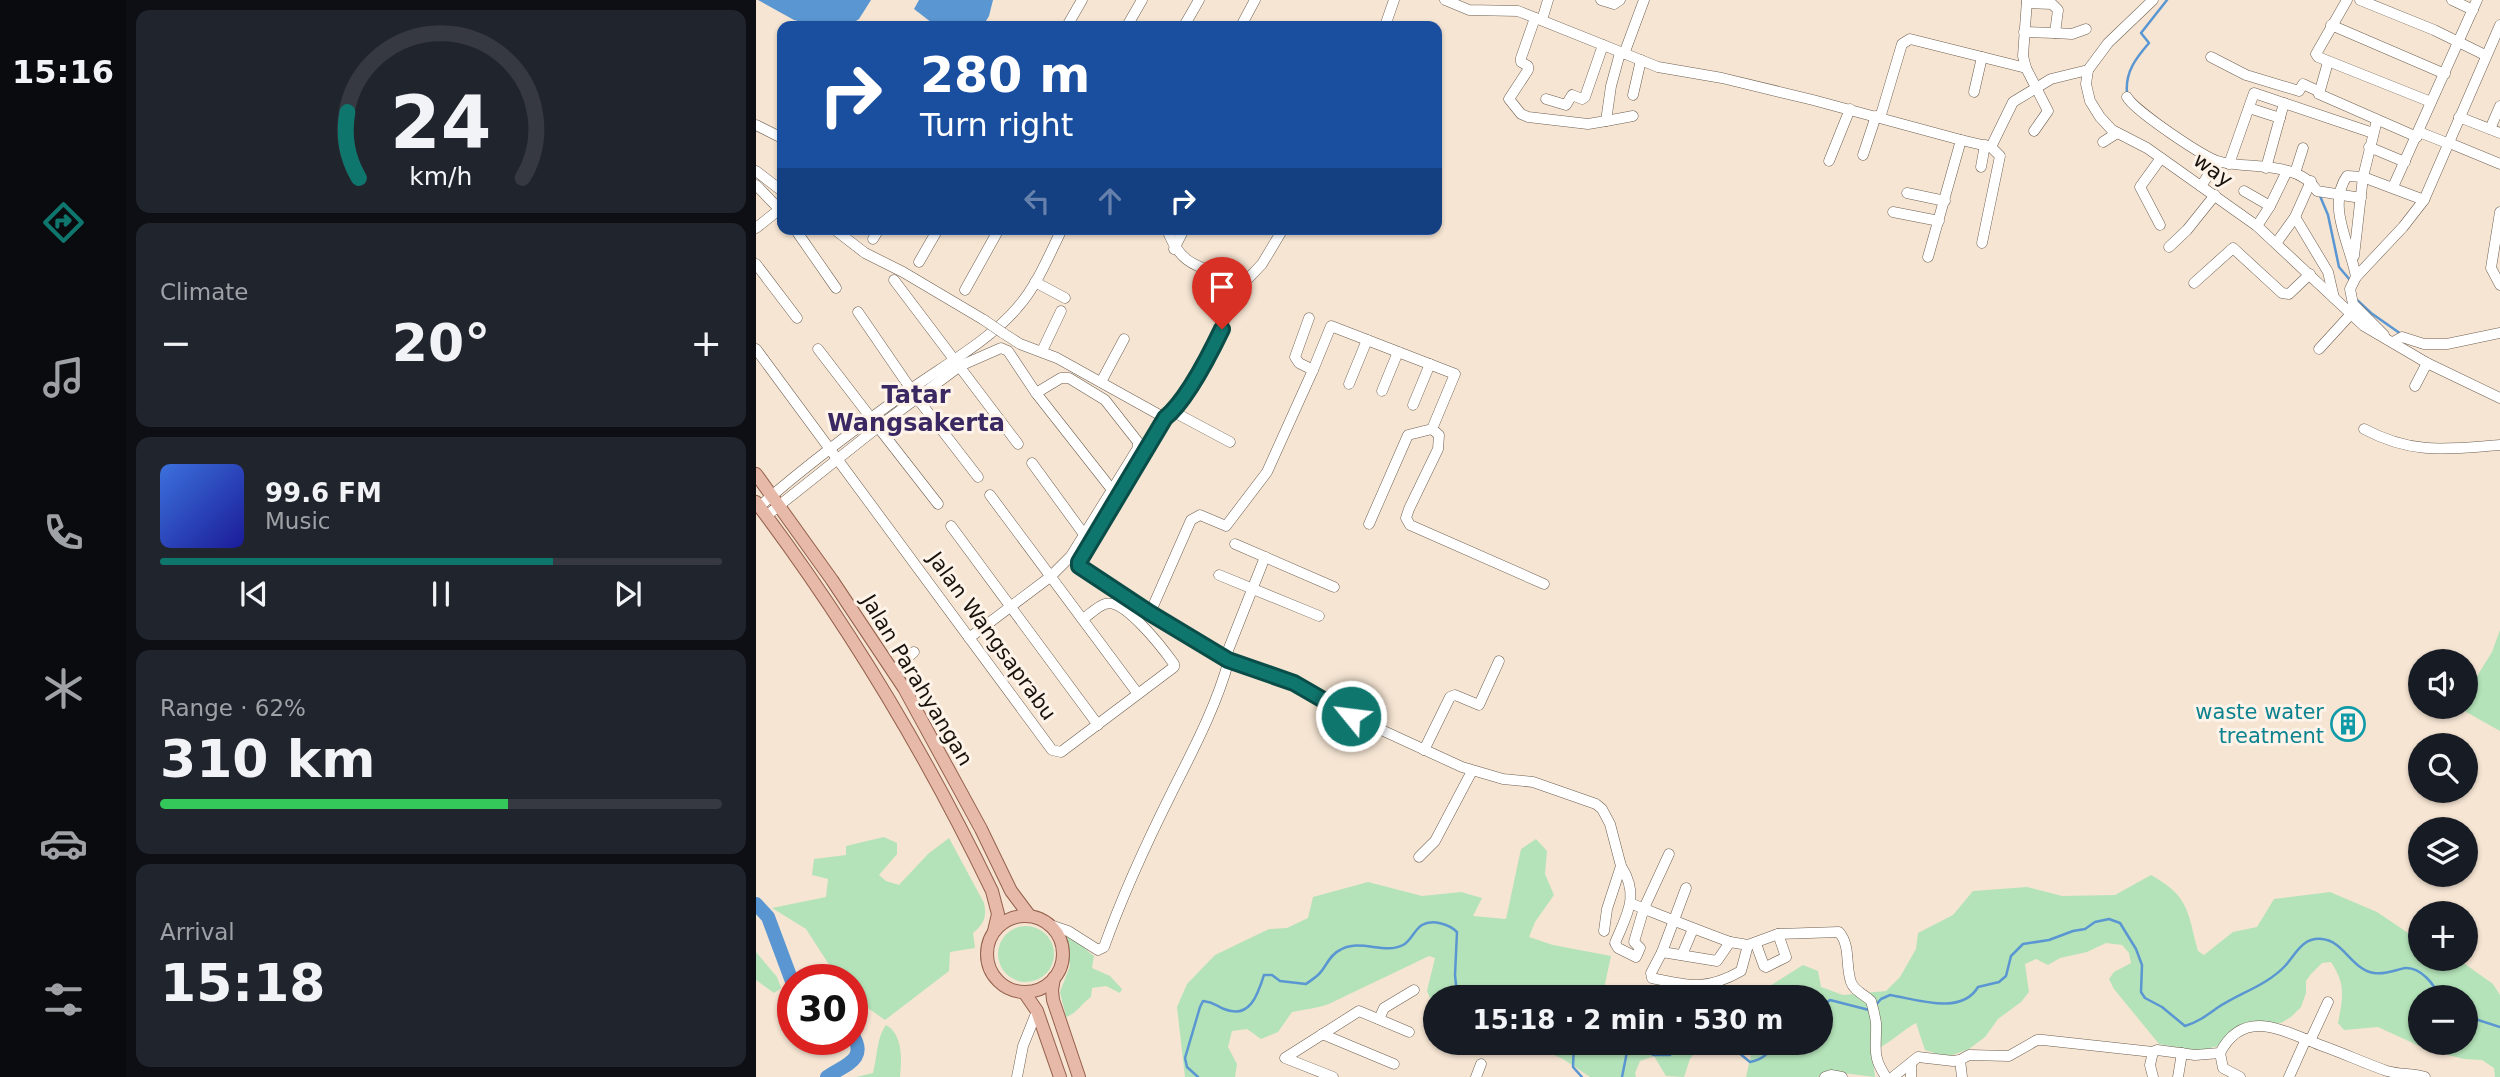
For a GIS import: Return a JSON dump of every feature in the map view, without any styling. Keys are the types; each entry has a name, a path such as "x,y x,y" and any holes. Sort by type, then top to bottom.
{"main road":[{"name":"Jalan Parahyangan","path":"756,474 832,580 892,671 954,778 1011,891 1029,915"},
{"name":"Jalan Parahyangan","path":"760,508 851,637 911,734 992,891 998,914 993,931"},
{"path":"1054,978 1046,986 1024,992 1002,985 988,965 986,954 993,931 1009,918 1029,915 1050,925 1062,945 1063,956 1054,978 1053,1000 1079,1077"},
{"path":"1024,992 1037,1011 1060,1077"}],"street":[{"path":"1070,21 1082,0"},
{"path":"1130,21 1142,0"},
{"path":"1187,21 1199,0"},
{"path":"1387,21 1394,0"},
{"path":"1445,0 1518,11 1658,67 1722,78 1988,146 2000,156 1982,243"},
{"path":"1548,0 1521,58 1528,70 1509,99 1521,114 1528,117 1579,124 1633,116"},
{"path":"1601,0 1617,4 1620,0"},
{"path":"1606,121 1611,86 1644,0"},
{"path":"1981,167 1988,146 2013,102 2051,79 2088,70 2108,43 2153,0"},
{"path":"2347,0 2316,54 2318,57 2431,102"},
{"path":"2360,0 2485,55"},
{"path":"2393,187 2475,5 2452,0"},
{"path":"1244,21 1254,1"},
{"path":"2034,131 2048,111 2035,89 2023,56 2027,1 2055,6 2055,33"},
{"path":"2331,25 2445,74"},
{"path":"2499,28 2424,200 2356,278 2350,289 2350,297 2353,304 2389,340 2427,363 2500,398"},
{"path":"2024,32 2078,33 2086,29"},
{"path":"1863,155 1902,44 1906,40 2026,68"},
{"path":"1546,99 1566,105 1572,95 1582,99 1585,97 1603,45"},
{"path":"1974,92 1982,57"},
{"path":"2211,57 2251,76 2298,90 2303,84 2377,121 2447,142 2499,163"},
{"path":"1633,94 1640,60"},
{"path":"2318,91 2328,62"},
{"name":"way","path":"2088,70 2086,84 2090,101 2117,133 2147,148 2257,226 2364,326 2389,340"},
{"path":"2229,164 2255,93 2373,133"},
{"path":"2127,96 2138,110 2217,162 2291,172 2311,181 2317,191 2361,198"},
{"path":"2266,168 2284,103"},
{"path":"2459,117 2495,131 2500,106"},
{"path":"2249,108 2280,118"},
{"path":"1829,161 1850,109"},
{"path":"2354,260 2363,177 2377,121"},
{"path":"756,125 777,136"},
{"path":"2103,142 2117,133"},
{"path":"1928,257 1961,140"},
{"path":"2369,147 2405,162"},
{"path":"2257,226 2303,148"},
{"path":"2160,225 2140,187 2161,158"},
{"path":"2201,186 2217,162"},
{"path":"756,171 777,187"},
{"path":"2356,278 2354,260 2338,208 2339,194 2347,176 2363,177 2424,200"},
{"path":"2277,242 2295,217 2311,181"},
{"path":"756,185 777,207"},
{"path":"2244,191 2270,206"},
{"path":"1908,193 1945,201"},
{"path":"2169,247 2187,230 2215,195"},
{"path":"1893,212 1939,221"},
{"path":"2500,212 2498,240 2491,268 2500,285"},
{"path":"756,228 777,214"},
{"path":"2295,217 2328,272 2334,299"},
{"path":"799,235 836,288"},
{"path":"842,235 865,253 903,272 1020,344 1042,351 1168,415 1230,442"},
{"path":"873,239 875,235"},
{"path":"919,262 935,235"},
{"path":"965,290 996,235"},
{"path":"760,508 792,494 838,459 875,423 958,363 1019,306 1035,282 1059,235"},
{"path":"1169,235 1174,248 1185,260 1240,283"},
{"path":"1174,248 1181,235"},
{"path":"1279,235 1262,264 1240,283 1215,342 1079,562 1081,569 1227,659 1294,683 1338,710 1424,750 1472,771 1503,779 1532,782 1596,804 1610,824 1621,866 1629,884 1632,904 1615,943 1618,948 1634,957 1639,950 1634,942 1644,908 1669,855"},
{"path":"2194,283 2233,248 2282,293 2289,294 2309,274"},
{"path":"756,264 797,318"},
{"path":"894,280 1018,444"},
{"path":"1035,282 1065,298"},
{"path":"1042,351 1061,311"},
{"path":"858,313 978,477"},
{"path":"2319,349 2351,314"},
{"path":"1309,318 1295,357 1299,363 1313,370"},
{"path":"1150,613 1191,520 1200,515 1226,526 1242,503 1262,482 1331,326 1455,374 1432,429"},
{"path":"2389,340 2402,337 2424,344 2447,344 2500,333"},
{"path":"1101,382 1124,339"},
{"path":"1349,384 1367,340"},
{"name":"Jalan Wangsaprabu","path":"756,349 1052,750 1061,752 1172,669 1174,664 1145,626 1112,603 1105,604 1083,619"},
{"path":"818,349 938,504"},
{"path":"958,363 1004,349 1113,491"},
{"path":"1382,391 1398,352"},
{"path":"2415,386 2427,363"},
{"path":"1413,405 1430,364"},
{"path":"969,638 1050,577 1071,556 1139,445 1109,404 1069,378 1061,378 1036,393"},
{"path":"776,501 785,484 831,449 875,423"},
{"path":"1369,524 1408,435 1432,429"},
{"path":"1432,429 1439,435 1438,449 1409,509 1406,518 1410,525 1544,584"},
{"path":"2364,429 2399,445 2440,450 2500,445"},
{"path":"1032,463 1083,533"},
{"path":"785,484 792,494"},
{"path":"990,495 1138,694"},
{"path":"951,526 1098,725"},
{"path":"1235,544 1334,587"},
{"path":"1050,925 1068,930 1098,950 1104,947 1135,868 1220,690 1227,659 1265,557"},
{"path":"1219,575 1319,616"},
{"path":"892,671 915,652"},
{"path":"1424,750 1450,697 1455,695 1479,705 1499,661"},
{"path":"1419,857 1436,841 1472,771"},
{"path":"1604,931 1607,909 1621,866"},
{"path":"1686,888 1662,952 1651,973 1652,978 1698,985 1718,983 1741,971 1752,944"},
{"path":"1632,904 1730,942 1752,944 1778,934 1839,932 1846,945 1851,982 1857,991 1871,1001 1876,1023 1874,1046 1879,1066 1886,1077"},
{"path":"1682,956 1693,929"},
{"path":"1752,944 1766,967 1786,957 1778,934"},
{"path":"1662,952 1717,961 1730,942"},
{"path":"1379,1020 1384,1008 1414,990"},
{"path":"2289,1077 2328,1002"},
{"path":"1017,1077 1023,1045 1037,1011"},
{"path":"1333,1077 1285,1058 1359,1011 1409,1032"},
{"path":"2240,1077 2222,1072 2220,1054 2227,1039 2252,1026 2280,1028 2387,1071 2403,1075 2413,1073 2423,1077"},
{"path":"1322,1034 1394,1064"},
{"path":"1893,1077 1921,1057 1961,1060 1969,1055 2008,1056 2036,1040 2152,1052 2157,1050 2220,1054"},
{"path":"2152,1052 2150,1065 2153,1077"},
{"path":"2178,1077 2182,1053"},
{"path":"1961,1060 1962,1077"},
{"path":"1911,1063 1911,1077"},
{"path":"1476,1077 1481,1064"},
{"path":"1825,1077 1842,1077"}],"green space":[{"path":"2500,630 2500,731 2478,719 2478,675 2492,652"},
{"path":"884,837 897,843 897,854 879,875 886,881 899,885 928,854 949,838 984,903 985,916 973,933 975,948 950,952 949,971 885,1020 868,1008 868,964 829,964 806,929 772,908 826,897 828,879 812,875 814,859 846,855 846,846"},
{"path":"1536,839 1547,851 1545,874 1554,895 1535,922 1529,937 1553,945 1611,956 1605,985 1428,985 1435,958 1429,956 1330,1003 1292,1012 1278,1032 1261,1039 1247,1029 1232,1031 1228,1047 1237,1064 1235,1077 1185,1077 1177,1007 1187,984 1215,955 1269,929 1287,928 1308,918 1313,897 1368,882 1422,896 1461,892 1482,898 1473,916 1506,919 1521,849"},
{"path":"2151,875 2180,898 2189,915 2198,951 2204,955 2233,932 2257,927 2274,899 2330,892 2377,912 2408,933 2408,971 2475,971 2493,984 2500,995 2500,1077 2495,1077 2494,1068 2482,1060 2448,1055 2478,1055 2478,985 2408,985 2408,1041 2378,1027 2344,1030 2338,1023 2342,998 2339,977 2331,962 2322,963 2306,981 2306,993 2301,1007 2291,1017 2281,1023 2248,1023 2229,1033 2218,1046 2199,1051 2159,1044 2114,989 2109,979 2114,972 2131,963 2129,953 2122,945 2106,943 2087,952 2060,958 2048,965 2036,959 2025,964 2029,992 2021,1002 1998,1019 1985,1037 1969,1049 1947,1057 1925,1050 1916,1023 1872,1052 1875,1077 1827,1071 1818,1077 1746,1077 1751,1055 1833,1055 1833,991 1843,995 1886,991 1900,977 1916,949 1918,933 1953,915 1973,891 2027,887 2062,896 2115,895"},
{"path":"1026,926 1041,931 1049,939 1054,954 1049,969 1041,977 1026,982 1011,977 1003,969 998,954 1003,939 1011,931"},
{"path":"1064,933 1094,956 1092,968 1110,976 1122,989 1120,993 1106,986 1092,988 1091,997 1066,1017 1060,992 1070,966"},
{"path":"756,952 777,977 777,991 774,993 756,980"},
{"path":"1803,965 1818,971 1821,985 1771,985"},
{"path":"886,1025 892,1029 898,1041 901,1055 900,1077 856,1077 873,1073 879,1041"},
{"path":"1554,1055 1693,1055 1684,1077 1666,1076 1654,1056 1640,1061 1636,1077 1590,1077"}],"water":[{"path":"758,0 871,0 856,21 794,20"},
{"path":"919,0 993,0 986,21 930,21 914,9"}],"waterway":[{"path":"2127,93 2130,72 2149,43 2141,33 2167,0"},
{"path":"2320,196 2328,215 2339,267 2350,280"},
{"path":"2357,300 2401,334"},
{"path":"756,904 768,917 786,964"},
{"path":"1874,1007 1881,999 1890,995 1925,1002 1961,1001 1978,987 1999,982 2006,976 2011,956 2023,944 2049,940 2109,919 2120,923 2136,949 2142,965 2141,992 2145,998 2162,1007 2185,1026 2278,973 2304,944 2315,939 2330,941 2366,970 2386,973 2411,968 2417,970 2433,985"},
{"path":"1198,1077 1187,1067 1185,1058 1203,1001 1224,1009 1240,1011 1256,997 1264,975 1272,975 1280,981 1306,984 1319,974 1340,950 1356,946 1396,948 1406,943 1419,927 1431,922 1440,923 1457,932 1456,985"},
{"path":"1833,1001 1869,1010"},
{"path":"2478,1020 2500,1027"},
{"path":"827,1077 847,1065 856,1055"},
{"path":"1574,1055 1573,1067 1582,1077"},
{"path":"1622,1077 1626,1055"},
{"path":"1742,1055 1750,1062 1766,1055"}],"place":[{"name":"waste water treatment","path":"2348,724"}],"district":[{"name":"Tatar Wangsakerta","path":"916,409"}],"route":[{"path":"1222,329 1200,369 1165,418 1079,566 1228,660 1294,683 1351,716"}]}
